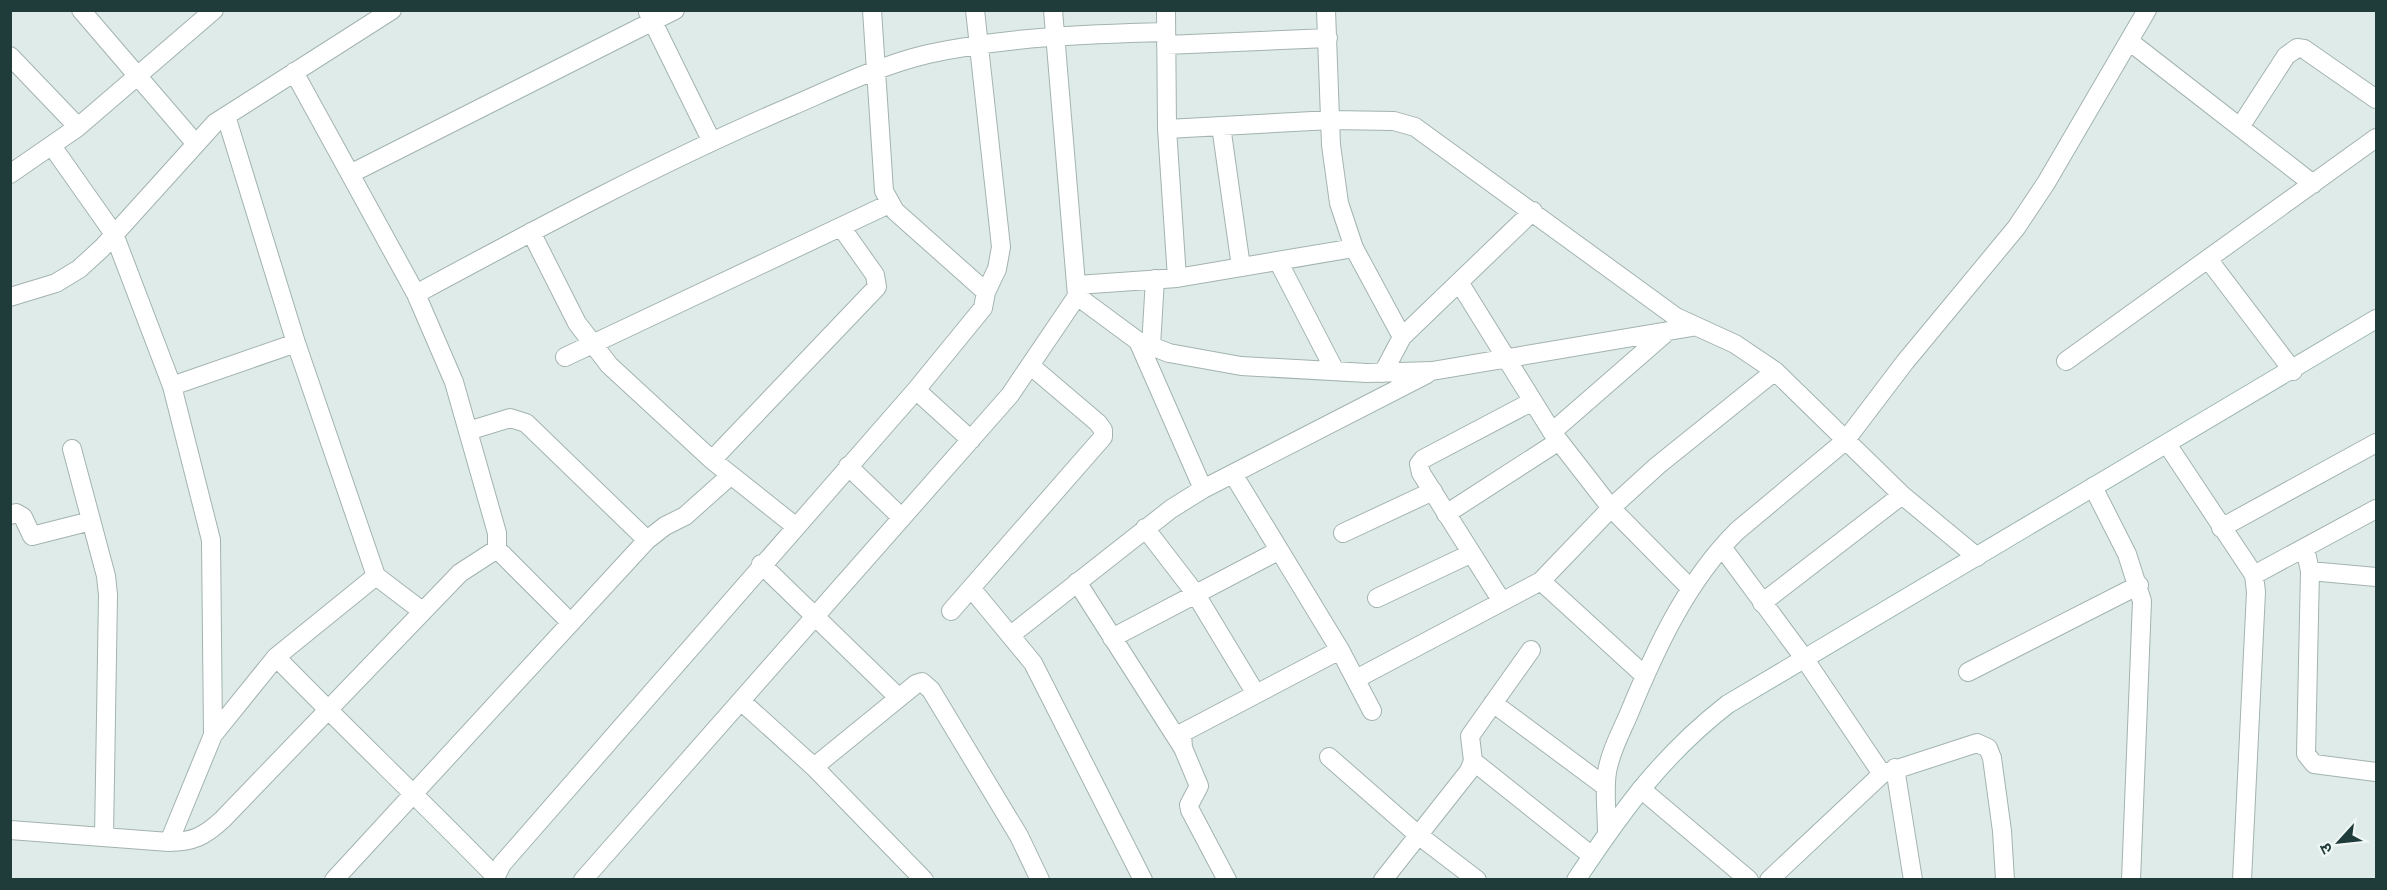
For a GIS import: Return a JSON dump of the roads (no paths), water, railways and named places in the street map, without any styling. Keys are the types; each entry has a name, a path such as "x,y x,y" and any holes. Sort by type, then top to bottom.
{"street":[{"path":"81,10 135,76 196,144"},
{"path":"10,174 78,127 214,10"},
{"path":"10,297 56,283 79,269 215,123 392,10"},
{"path":"350,174 650,16 675,10"},
{"path":"872,10 878,70 884,191 889,204 986,292"},
{"path":"276,657 326,709 415,794 494,878 502,864 761,564 916,390 983,308 986,292 997,269 1001,247 975,10"},
{"path":"583,879 970,440 1032,366 1077,291 1053,10"},
{"path":"1166,10 1167,129 1177,278"},
{"path":"1326,10 1331,145 1339,203 1354,248 1402,337"},
{"path":"1607,832 1607,771 1614,750 1644,675 1691,589 1722,547 1845,441 1905,362 2016,228 2056,166 2147,10"},
{"path":"650,16 711,140"},
{"path":"416,294 711,140 878,70 927,54 1055,35 1328,38"},
{"path":"2129,41 2313,184"},
{"path":"2240,127 2286,56 2297,48 2304,49 2376,99"},
{"path":"10,56 78,127"},
{"path":"294,72 416,294 454,382 497,533 497,549 571,623"},
{"path":"226,116 296,343 376,576 422,611"},
{"path":"1167,129 1331,120 1394,121 1415,127 1692,327 1736,344 1775,371 1902,495 1977,557"},
{"path":"1221,126 1241,267"},
{"path":"2066,362 2376,138"},
{"path":"52,146 114,234 172,386 211,540 213,735"},
{"path":"565,357 889,204"},
{"path":"1383,373 1402,337 1533,211"},
{"path":"712,460 877,287 875,275 841,227"},
{"path":"531,232 577,323 609,364 712,460 795,526"},
{"path":"1077,291 1155,279 1177,278 1354,248"},
{"path":"2208,259 2293,371"},
{"path":"1278,261 1335,371"},
{"path":"1155,279 1144,344 1203,489"},
{"path":"1459,282 1555,436 1611,508 1691,589"},
{"path":"1077,291 1144,344 1197,359 1241,366 1383,373 1432,371 1692,327"},
{"path":"1576,879 1607,832 1655,770 1701,724 1728,704 2293,371 2376,319"},
{"path":"1446,514 1555,436 1668,331"},
{"path":"172,386 296,343"},
{"path":"951,611 1103,437 1103,430 1098,423 1032,366"},
{"path":"1011,634 1145,528 1203,489 1432,371"},
{"path":"1356,679 1501,600 1541,581 1611,508 1657,466 1775,371"},
{"path":"916,390 970,440"},
{"path":"1501,600 1470,554 1419,468 1424,459 1533,401"},
{"path":"468,431 510,418 526,423 647,540"},
{"path":"2221,528 2376,443"},
{"path":"2167,444 2254,575 2256,592 2242,879"},
{"path":"72,449 108,595 104,837"},
{"path":"848,466 902,518"},
{"path":"1233,474 1340,650 1372,711"},
{"path":"334,879 415,794 647,540 665,526 685,516 730,475"},
{"path":"2093,487 2127,554 2139,585 2143,616 2131,879"},
{"path":"1343,533 1433,491"},
{"path":"1762,603 1902,495"},
{"path":"2254,575 2376,510"},
{"path":"10,515 16,513 23,517 32,536 91,521"},
{"path":"1145,528 1195,593 1256,694"},
{"path":"1722,547 1888,771 1913,879"},
{"path":"2305,548 2310,571 2306,754 2314,764 2376,772"},
{"path":"10,830 168,842 188,842 210,831 460,573 497,549"},
{"path":"1112,638 1278,551"},
{"path":"1377,598 1470,554"},
{"path":"761,564 899,698"},
{"path":"2310,571 2376,577"},
{"path":"168,842 213,735 276,657 376,576"},
{"path":"1541,581 1644,675"},
{"path":"1077,582 1183,748"},
{"path":"1968,672 2139,585"},
{"path":"971,588 1033,663 1137,878"},
{"path":"1227,879 1190,810 1189,805 1199,786 1181,740 1185,729 1340,650"},
{"path":"1383,879 1469,771 1473,761 1470,736 1531,650"},
{"path":"814,767 922,682 931,690 1019,836 1040,879"},
{"path":"741,701 814,767 924,879"},
{"path":"1494,703 1606,787"},
{"path":"1769,879 1888,771 1977,743 1988,748 1992,758 2001,820 2005,879"},
{"path":"1329,757 1417,834 1477,879"},
{"path":"1473,761 1592,856"},
{"path":"1641,789 1749,879"}]}
